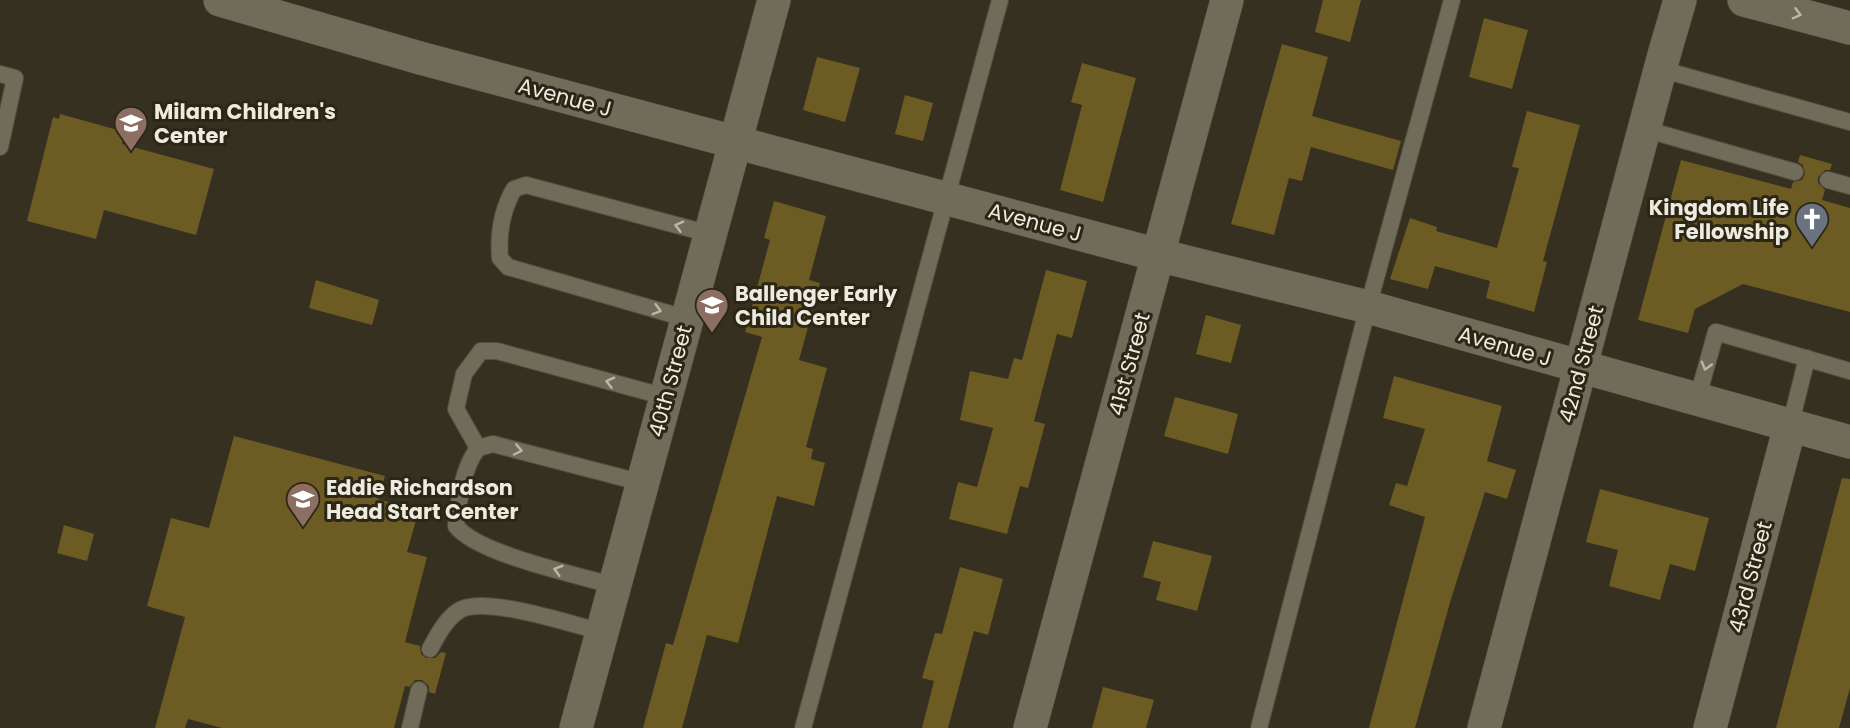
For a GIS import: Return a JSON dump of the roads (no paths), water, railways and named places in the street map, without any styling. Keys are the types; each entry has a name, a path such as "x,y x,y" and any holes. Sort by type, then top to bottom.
{"street":[{"name":"Avenue J","path":"220,0 420,58 1158,255 1368,307 1580,368 1850,441"},
{"name":"40th Street","path":"576,728 774,0"},
{"name":"41st Street","path":"1030,728 1227,0"},
{"name":"42nd Street","path":"1484,728 1659,69 1680,0"},
{"path":"1744,0 1850,28"},
{"name":"43rd Street","path":"1710,728 1790,426"}],"lane":[{"path":"803,728 1000,0"},
{"path":"1259,728 1368,307 1452,0"},
{"path":"1659,69 1850,122"},
{"path":"0,74 15,78 0,147"},
{"path":"1644,129 1795,172"},
{"path":"1828,180 1850,186"},
{"path":"688,319 508,267 500,258 498,237 507,201 514,189 526,185 710,234"},
{"path":"1697,400 1716,332 1850,371"},
{"path":"478,448 456,410 464,374 481,351 497,351 666,397"},
{"path":"1790,426 1807,358"},
{"path":"615,586 515,557 463,536 456,526 460,496 471,457 478,448 493,444 643,483"},
{"path":"430,649 441,629 461,610 483,606 523,612 602,632"},
{"path":"410,728 419,690"}],"place":[{"name":"Milam Children's Center","path":"131,152"},
{"name":"Kingdom Life Fellowship","path":"1812,248"},
{"name":"Ballenger Early Child Center","path":"712,334"},
{"name":"Eddie Richardson Head Start Center","path":"303,528"}]}
